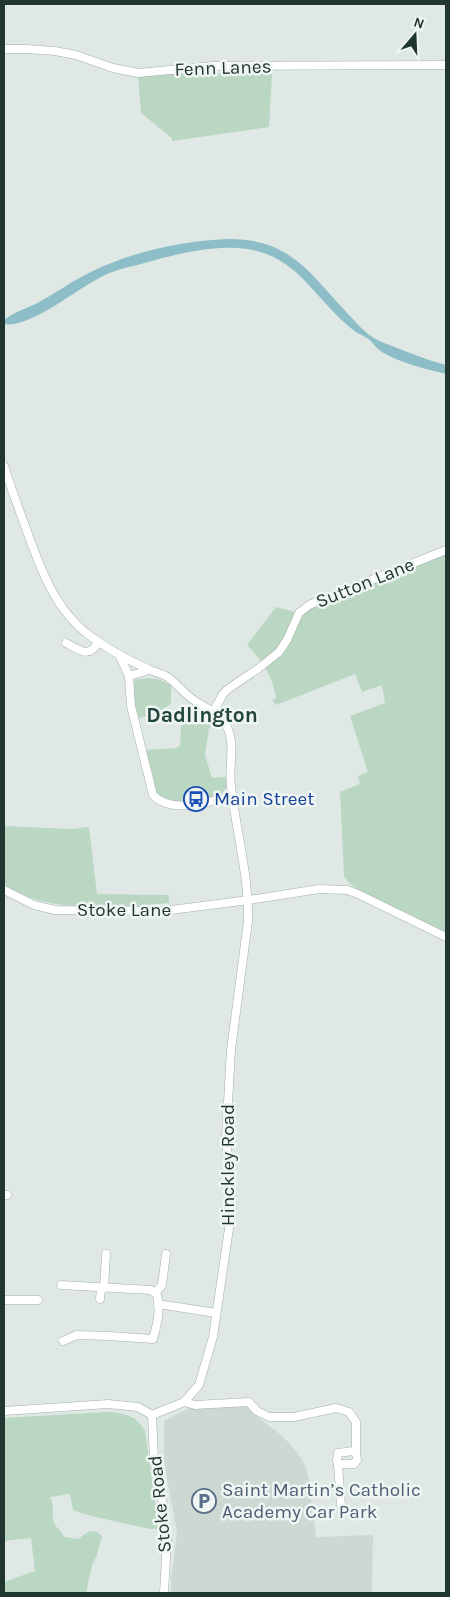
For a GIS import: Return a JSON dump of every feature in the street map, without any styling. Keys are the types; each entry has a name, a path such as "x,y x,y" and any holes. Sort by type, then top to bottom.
{"street":[{"name":"Fenn Lanes","path":"4,49 55,51 113,68 138,72 213,66 446,65"},
{"path":"4,466 34,552 50,589 68,616 99,642 136,664 165,676 192,699 213,712 224,722 231,741 232,761 230,776 232,797 178,806 167,804 158,800 153,795 131,706 129,676 119,654"},
{"name":"Sutton Lane","path":"213,712 228,689 279,652 288,640 300,613 309,605 446,550"},
{"path":"69,648 89,652 94,650 99,642"},
{"path":"129,676 149,670"},
{"name":"Hinckley Road","path":"152,1415 184,1402 199,1385 213,1337 232,1208 226,1136 231,1050 248,921 248,900 242,849 232,797"},
{"name":"Stoke Lane","path":"4,890 34,904 54,910 163,911 319,889 347,890 446,937"},
{"path":"100,1300 106,1254"},
{"path":"155,1293 162,1285 166,1254"},
{"path":"61,1285 148,1290 155,1293"},
{"path":"63,1341 77,1335 153,1339 157,1323 158,1304 155,1293"},
{"path":"4,1300 38,1300"},
{"path":"158,1304 216,1313"},
{"path":"184,1402 195,1405 249,1402 257,1411 275,1418 294,1417 336,1408 344,1409 352,1415 356,1422 356,1463 338,1464"},
{"path":"4,1411 110,1404 138,1407 152,1415"},
{"name":"Stoke Road","path":"152,1415 154,1459 164,1510 167,1540 164,1593"},
{"path":"341,1505 336,1455 338,1453 356,1452"}],"shaded area":[{"path":"249,1402 255,1415 291,1445 306,1468 316,1537 373,1535 372,1593 171,1593 177,1534 164,1461 164,1421 195,1405"}],"green space":[{"path":"197,73 272,74 269,127 172,141 172,138 141,113 138,75"},
{"path":"446,550 446,933 363,893 349,883 344,876 340,792 360,784 358,776 368,772 350,716 385,703 382,685 362,692 355,674 276,705 272,700 276,698 275,690 269,676 262,663 247,645 276,607 299,613"},
{"path":"137,679 158,679 171,685 171,704 153,715 139,718 135,705 133,682"},
{"path":"194,705 217,724 209,728 205,755 212,778 226,777 226,788 220,796 178,805 154,794 144,750 176,748 180,746 181,726 189,721 189,710"},
{"path":"4,826 71,829 89,827 97,894 169,895 169,903 120,907 83,907 50,903 23,895 4,885"},
{"path":"107,1412 119,1413 134,1418 145,1431 159,1529 150,1529 91,1516 73,1510 70,1494 50,1497 54,1523 64,1537 79,1539 84,1534 93,1531 102,1536 92,1565 86,1593 4,1593 4,1582 35,1571 31,1538 4,1541 4,1418"}],"water":[{"path":"227,239 249,240 268,245 283,252 310,273 368,334 381,342 446,365 446,374 422,368 382,352 370,340 354,330 338,316 289,267 275,258 258,251 238,248 215,248 193,251 115,271 94,281 41,314 15,324 4,324 4,320 13,314 41,301 84,275 106,265 140,253 175,245"}],"place":[{"name":"Main Street","path":"196,799"},
{"name":"Saint Martin’s Catholic Academy Car Park","path":"204,1501"}],"district":[{"name":"Dadlington","path":"202,715"}]}
